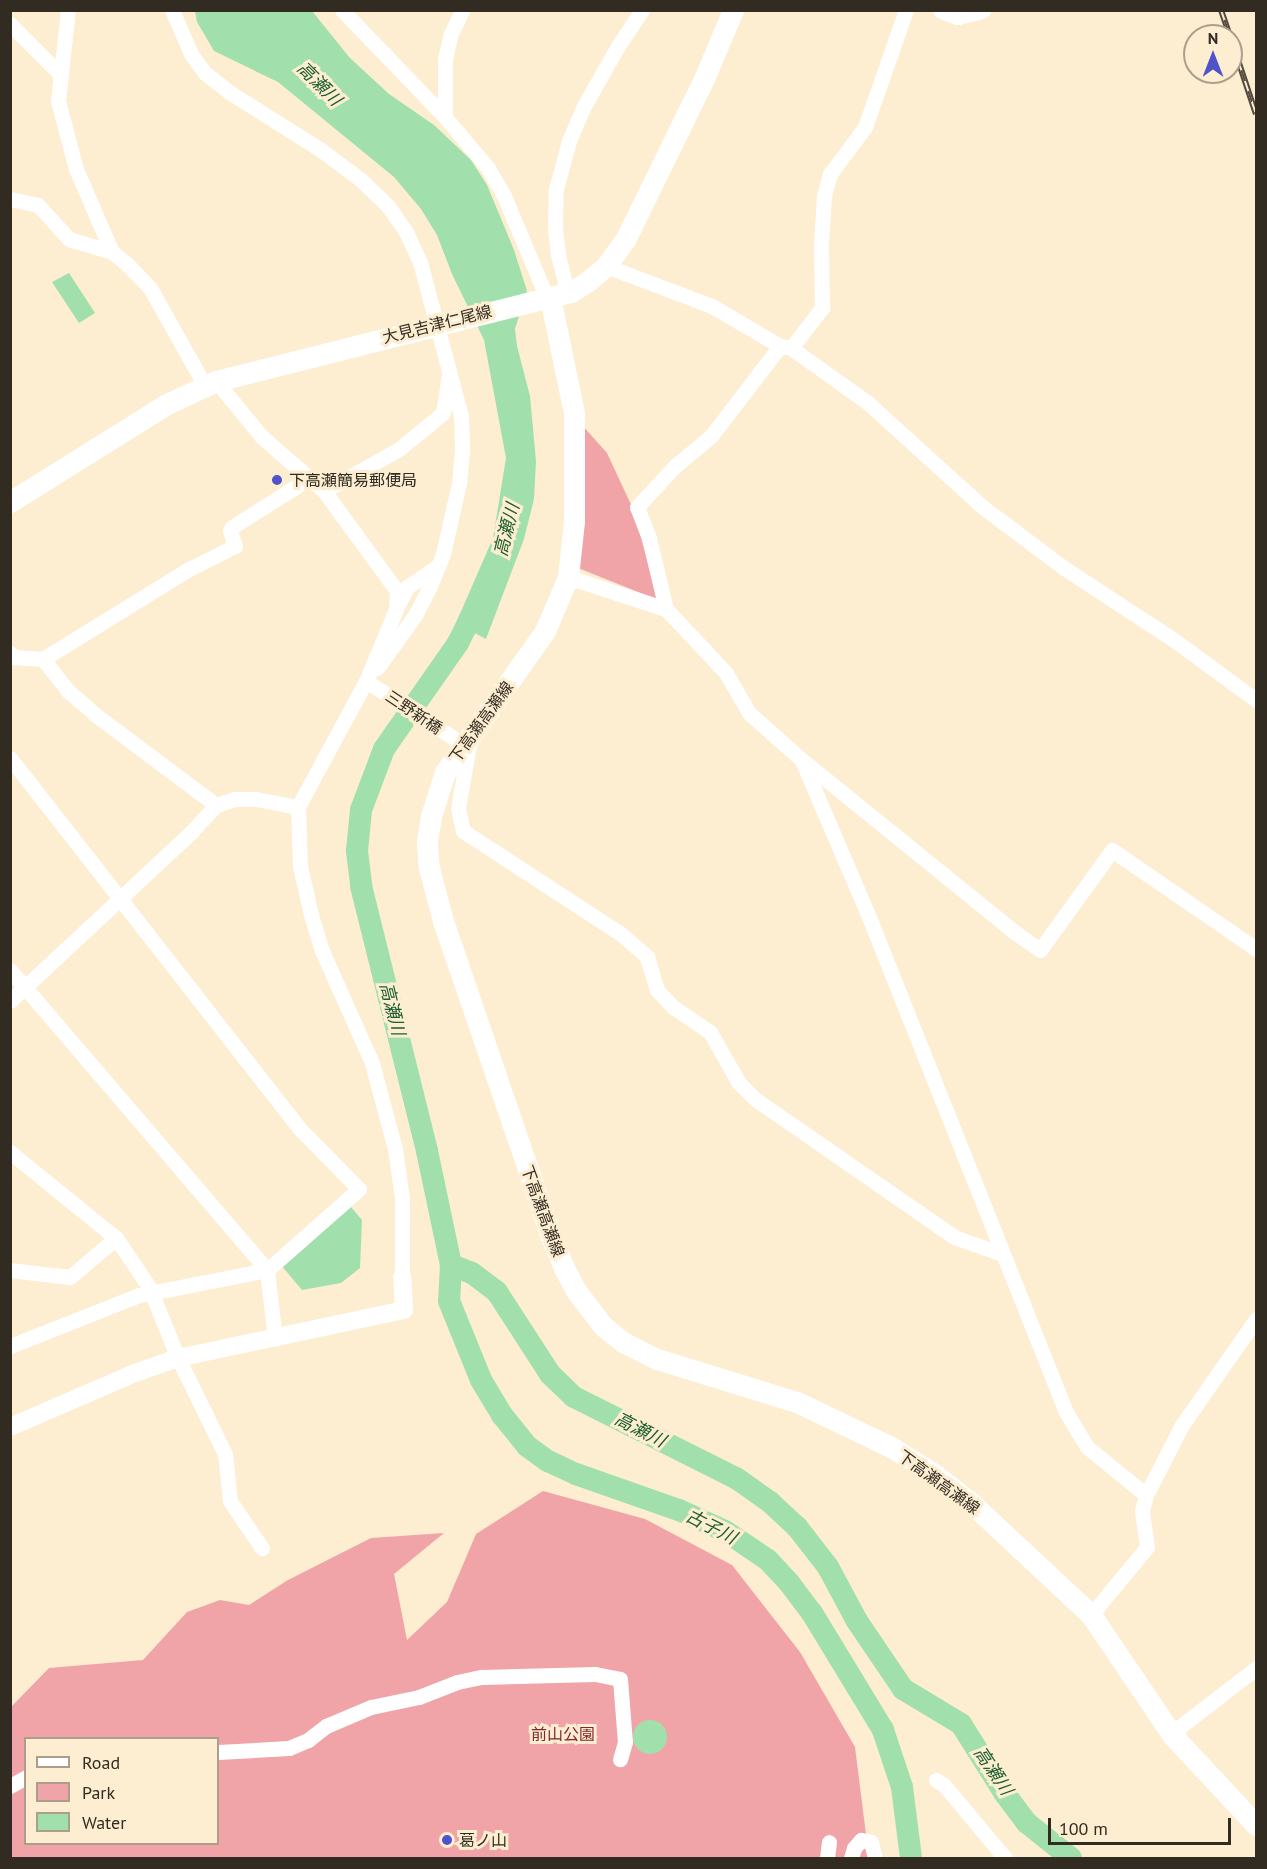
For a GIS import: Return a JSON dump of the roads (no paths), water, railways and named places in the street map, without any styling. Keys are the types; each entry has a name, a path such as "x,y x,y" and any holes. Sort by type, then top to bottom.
{"main road":[{"name":"大見吉津仁尾線","path":"10,502 165,405 210,383 437,323 571,291 606,266 626,238 704,79 733,10"},
{"name":"下高瀬高瀬線","path":"550,297 574,413 574,521 568,577 545,631 522,667 463,744 445,772 431,816 427,842 429,868 443,921 550,1237 577,1292 603,1326 623,1342 657,1359 797,1402 891,1447 933,1473 1024,1549 1091,1615 1173,1736 1257,1826"}],"street":[{"path":"68,10 58,101 76,169 112,252 150,288 210,383 262,437 311,477 324,491 397,591 396,609"},
{"path":"172,10 191,54 206,73 229,92 321,150 361,180 388,206 406,232 420,262 461,416 462,450 459,483 438,566 416,614 366,681"},
{"path":"342,10 445,117 488,168 504,196 543,289 550,297"},
{"path":"445,117 445,59 451,34 462,10"},
{"path":"571,291 565,283 558,254 555,228 556,189 569,141 584,106 618,46 642,10"},
{"path":"666,609 649,538 637,507 675,466 711,436 822,308 821,246 824,196 830,174 865,127 906,10"},
{"path":"942,10 958,16 982,10"},
{"path":"10,24 60,74"},
{"path":"10,199 38,205 69,239 112,252"},
{"path":"606,266 712,306 786,347 868,403 993,515 1064,568 1174,640 1257,700"},
{"path":"324,491 399,449 443,413 450,369"},
{"path":"12,657 43,659 189,569 235,546 230,531 232,527 311,477"},
{"path":"10,1427 135,1373 178,1358 404,1310 402,1198 395,1149 372,1063 321,951 300,866 298,807 366,681 407,587 438,566"},
{"path":"568,577 666,609 726,673 749,712 802,760 1013,932 1040,950 1112,850 1257,950"},
{"path":"43,659 67,690 93,713 216,805"},
{"name":"三野新橋","path":"366,681 463,744"},
{"path":"463,744 469,745 458,809 463,831 621,934 647,957 657,990 673,1007 710,1032 739,1083 755,1099 954,1237 1002,1254"},
{"path":"10,758 300,1129 359,1189 267,1270 139,1295 10,1346"},
{"path":"802,760 871,922 1066,1412 1086,1447 1146,1495"},
{"path":"10,1001 216,805 234,800 256,799 298,807"},
{"path":"10,970 267,1270 275,1339"},
{"path":"10,1152 117,1238 152,1292 178,1358 225,1454 230,1501 262,1548"},
{"path":"10,1270 70,1277 117,1238"},
{"path":"1091,1615 1147,1547 1142,1511 1146,1495 1182,1425 1257,1319"},
{"path":"1173,1736 1181,1726 1257,1668"},
{"path":"219,1752 289,1748 308,1740 326,1726 370,1707 419,1697 457,1682 481,1677 595,1674 620,1679 625,1742 620,1760"},
{"path":"10,1786 24,1778"},
{"path":"936,1780 944,1785 1005,1858"},
{"path":"851,1858 854,1848 861,1840 871,1842 875,1858"},
{"path":"826,1858 829,1842"}],"water":[{"path":"195,11 312,11 350,58 389,94 434,125 471,160 487,185 514,250 527,291 515,329 530,396 536,461 534,499 524,539 486,639 456,623 493,538 506,458 484,340 452,274 437,235 421,209 394,177 278,82 214,51 197,22"},
{"path":"69,273 95,313 79,323 52,282"},
{"path":"351,1207 362,1220 360,1268 341,1283 302,1290 281,1265"},
{"path":"650,1720 662,1725 667,1737 662,1749 650,1754 638,1749 633,1737 638,1725"}],"waterway":[{"name":"古子川","path":"479,601 458,643 384,749 361,810 357,851 361,886 427,1151 451,1265 449,1301 481,1380 502,1415 527,1446 548,1461 576,1474 679,1510 725,1531 768,1560 790,1584 812,1613 883,1730 902,1787 911,1858"},
{"name":"高瀬川","path":"451,1265 472,1273 497,1292 550,1374 574,1397 736,1478 770,1502 797,1527 828,1567 857,1621 903,1689 961,1724 1005,1794 1027,1823 1071,1858"}],"railway":[{"path":"1221,10 1226,24"},
{"path":"1243,75 1256,114"}],"place":[{"name":"下高瀬簡易郵便局","path":"277,480"},
{"name":"葛ノ山","path":"447,1840"}],"park label":[{"name":"前山公園","path":"563,1734"}]}
